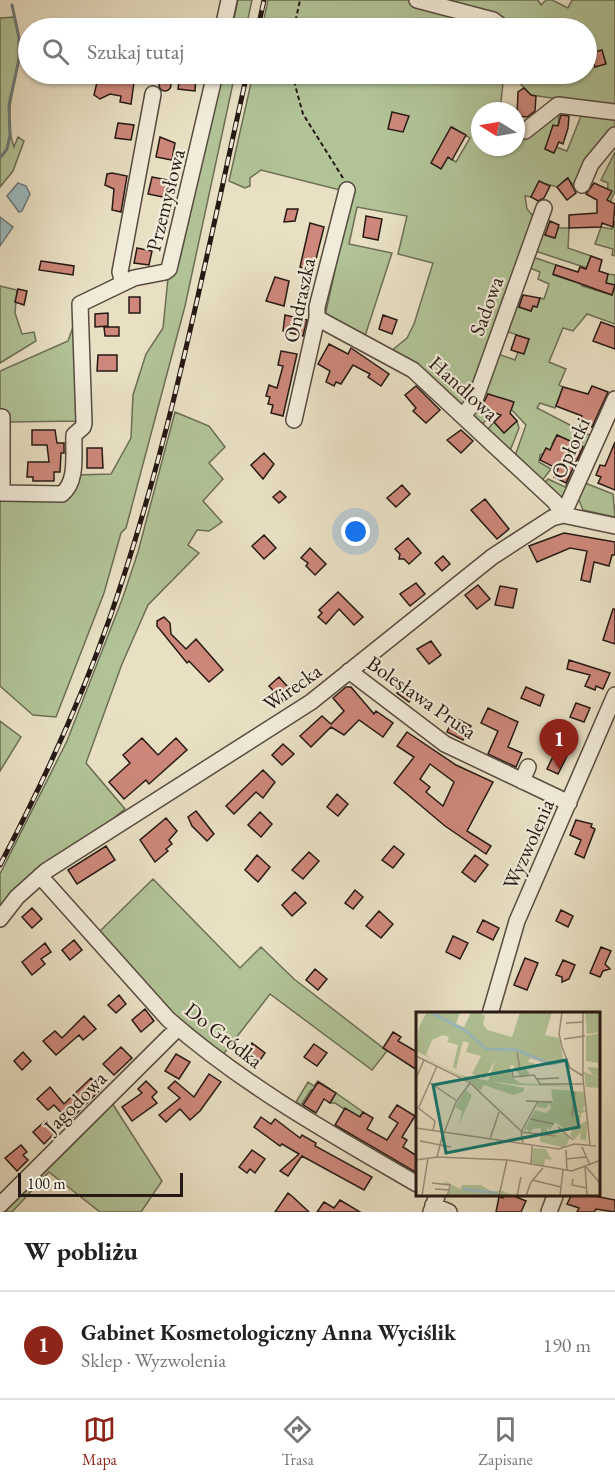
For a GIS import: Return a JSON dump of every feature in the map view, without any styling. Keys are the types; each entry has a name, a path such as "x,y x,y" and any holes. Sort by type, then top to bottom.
{"street":[{"path":"225,18 229,0"},
{"path":"417,0 485,18"},
{"name":"Przemysłowa","path":"0,417 2,417 2,493 62,494 71,484 74,435 84,423 80,304 123,283 170,269 213,84"},
{"path":"123,283 120,272 153,94"},
{"path":"525,131 555,106 615,112"},
{"path":"582,184 591,165 615,135"},
{"name":"Ondraszka","path":"294,420 317,318 317,307 347,190"},
{"name":"Sadowa","path":"464,415 475,400 544,208"},
{"name":"Handlowa","path":"317,318 413,370 555,502 563,515"},
{"name":"Opłotki","path":"563,515 615,399"},
{"path":"563,515 615,526"},
{"name":"Wirecka","path":"0,919 17,897 40,876 311,702 492,557 552,518 563,515"},
{"name":"Bolesława Prusa","path":"349,671 440,741 525,775 569,803"},
{"name":"Wyzwolenia","path":"491,1012 517,921 615,695"},
{"name":"Do Gródka","path":"40,876 178,1028 250,1084 416,1183"},
{"name":"Jagodowa","path":"0,1205 178,1028"},
{"path":"549,1212 555,1197"},
{"path":"435,1201 448,1212"}],"path":[{"path":"296,18 300,0"},
{"path":"295,84 303,114 345,181 347,190"}],"green space":[{"path":"238,0 252,0 248,18 234,18"},
{"path":"268,0 538,0 541,5 546,0 552,0 568,8 572,0 615,0 615,107 531,95 521,84 597,84 597,18 264,18"},
{"path":"15,17 18,33 18,64 10,103 9,124 14,147 18,137 24,141 13,171 0,187 0,18"},
{"path":"220,84 233,84 185,306 126,528 121,533 104,593 56,717 33,715 0,686 0,499 63,500 74,491 76,475 111,474 131,438 133,395 146,354 163,328 168,278 175,274"},
{"path":"251,84 503,84 501,102 471,102 471,156 525,156 525,133 527,135 560,107 558,126 545,148 553,153 556,147 567,151 583,111 615,119 615,128 579,191 567,178 557,187 539,182 531,197 525,196 527,209 533,216 471,399 461,408 390,352 407,338 414,324 433,263 398,254 407,216 357,207 349,244 392,253 365,336 325,316 352,193 261,170 250,178 250,186 245,188 229,181","holes":["452,127 470,138 456,162 448,157"]},
{"path":"615,152 615,191 610,202 607,200 608,183 601,180"},
{"path":"615,221 615,256 612,255 613,249 595,244 601,227 612,229"},
{"path":"558,228 569,228 568,248 591,256 587,268 532,250 539,232 554,238"},
{"path":"530,256 556,265 553,275 572,281 584,277 582,286 612,295 615,285 615,324 587,314 573,331 563,328 549,362 566,369 559,385 563,387 555,408 540,403 537,408 591,436 582,465 577,463 584,447 557,435 552,444 558,448 540,455 539,462 551,469 541,482 515,456 526,425 511,409 513,402 502,398 499,407 497,397 486,393 480,408 493,409 483,424 473,415 495,353 515,360 518,352 524,353 529,339 506,331 517,293 522,295 518,307 531,311 533,306 537,307 540,298 544,299 549,284 538,279 540,272 530,268"},
{"path":"608,274 615,275 615,285 606,283"},
{"path":"0,286 17,290 15,313 22,334 34,332 36,341 0,363"},
{"path":"73,327 79,329 82,421 9,422 0,455 0,371 68,341"},
{"path":"175,412 209,426 225,447 209,463 223,479 203,501 222,522 209,531 197,530 188,545 199,553 148,605 122,664 86,763 125,809 0,909 0,874 67,741 123,597 138,552"},
{"path":"517,421 519,428 510,451 488,429 494,422 504,433"},
{"path":"572,474 576,476 563,499 558,499 543,485 548,479 565,487"},
{"path":"585,483 613,494 615,517 583,510 578,498"},
{"path":"0,721 21,737 0,771"},
{"path":"153,879 240,968 261,947 294,979 387,1051 372,1070 270,994 222,1056 184,1026 99,932"},
{"path":"318,1081 330,1089 327,1095 311,1090 301,1105 296,1102 308,1082 314,1086"},
{"path":"336,1093 363,1112 349,1135 337,1127 346,1110 335,1103 330,1103"},
{"path":"112,1103 162,1181 141,1212 100,1212 49,1172 12,1212 1,1212"}],"water":[{"path":"18,183 26,186 30,194 22,211 19,212 7,196"},
{"path":"0,217 13,227 0,246"}],"building":[{"path":"602,50 606,64 597,66 597,51"},
{"path":"97,84 134,84 131,104 120,102 121,96 110,94 100,99 94,95"},
{"path":"159,84 171,84 170,90 160,90"},
{"path":"179,84 195,84 195,91 178,89"},
{"path":"524,88 531,95 536,96 535,111 527,117 525,117 525,102 518,102 518,92"},
{"path":"392,112 409,116 403,132 388,129"},
{"path":"561,115 569,116 568,128 563,144 559,142 554,153 545,149 553,125 558,126"},
{"path":"118,123 134,125 131,140 115,138"},
{"path":"451,127 466,135 452,160 448,157 441,169 431,163"},
{"path":"160,137 175,143 172,160 156,157"},
{"path":"107,174 127,176 121,212 112,210 114,189 105,185"},
{"path":"152,177 168,180 168,198 148,194"},
{"path":"568,178 576,193 567,200 557,187"},
{"path":"539,181 550,186 544,198 538,201 531,197"},
{"path":"594,183 612,191 607,200 615,204 613,227 602,223 601,227 569,228 569,215 597,213 597,200 586,194"},
{"path":"287,209 298,209 295,221 284,222"},
{"path":"366,216 382,219 378,240 363,237"},
{"path":"550,221 559,225 555,238 545,235"},
{"path":"310,223 324,227 313,271 300,267"},
{"path":"137,248 152,251 149,265 134,263"},
{"path":"591,256 602,260 599,271 608,274 606,283 615,285 612,295 553,274 556,265 578,272 580,267 586,269"},
{"path":"41,261 74,266 73,275 39,270"},
{"path":"275,277 289,281 284,306 266,301"},
{"path":"18,289 27,291 24,305 15,302"},
{"path":"523,295 540,298 537,307 533,306 531,311 519,307"},
{"path":"129,297 140,297 140,313 129,313"},
{"path":"108,313 108,326 95,327 95,314"},
{"path":"285,315 307,320 303,336 283,331"},
{"path":"383,315 397,320 392,334 379,329"},
{"path":"601,322 615,327 615,349 593,341"},
{"path":"104,327 119,327 119,336 105,336"},
{"path":"516,335 529,339 524,354 511,350"},
{"path":"329,344 348,354 351,348 389,374 381,386 368,377 370,374 353,365 341,384 336,382 334,386 326,382 330,371 318,364"},
{"path":"281,351 297,354 283,416 271,413 273,405 268,404 270,397 266,396 269,385 277,388 283,366 278,365"},
{"path":"98,355 117,355 117,371 97,371"},
{"path":"416,386 440,410 426,423 413,411 416,408 405,395"},
{"path":"592,386 608,392 592,427 580,422 582,416 556,406 563,387 588,394"},
{"path":"488,394 514,402 510,413 517,421 504,433 494,422 501,415 481,408"},
{"path":"32,430 55,430 57,443 64,443 60,472 54,472 54,481 33,481 33,477 27,477 28,462 49,462 47,445 32,445"},
{"path":"461,430 473,441 461,453 447,440"},
{"path":"557,435 583,447 566,483 554,477 558,469 540,460 546,448 550,450"},
{"path":"615,442 615,490 598,483 601,477 596,475 600,465 605,466"},
{"path":"87,448 102,448 103,468 87,468"},
{"path":"264,453 274,464 263,479 251,465"},
{"path":"402,485 410,494 396,507 387,498"},
{"path":"280,491 286,497 279,503 273,497"},
{"path":"485,499 509,529 497,539 471,510"},
{"path":"564,533 615,542 615,555 612,555 609,566 594,562 590,582 581,580 587,551 570,548 537,562 529,546"},
{"path":"264,535 276,548 264,559 252,546"},
{"path":"408,538 421,553 409,564 404,559 399,559 400,554 395,549"},
{"path":"310,548 326,564 315,575 306,566 308,563 301,558"},
{"path":"443,556 450,564 442,571 435,563"},
{"path":"416,583 425,594 410,606 400,594"},
{"path":"478,585 490,599 477,609 465,595"},
{"path":"500,586 517,589 513,608 495,605"},
{"path":"338,592 363,617 354,625 339,609 326,624 318,617 322,613 319,610"},
{"path":"613,609 615,609 615,644 603,640"},
{"path":"164,617 170,623 171,634 186,649 196,639 223,670 209,682 189,661 187,663 157,626 157,621"},
{"path":"431,641 441,655 429,664 417,649"},
{"path":"569,660 610,673 603,689 596,686 595,690 585,686 590,675 567,669"},
{"path":"279,677 294,694 284,702 269,686"},
{"path":"405,683 417,692 409,702 397,693"},
{"path":"346,687 351,687 374,714 376,711 393,723 383,737 359,720 344,735 331,727 311,747 300,736 322,716 331,724 344,711 333,698"},
{"path":"526,687 544,695 540,706 521,698"},
{"path":"576,703 590,708 584,722 570,717"},
{"path":"488,708 518,722 508,747 522,753 516,767 488,754 498,731 481,723"},
{"path":"454,717 471,726 463,740 447,732"},
{"path":"407,732 456,765 493,782 467,831 491,846 486,854 445,826 394,783 414,757 397,746","holes":["430,764 454,782 443,806 426,792 430,787 420,779"]},
{"path":"142,738 158,755 176,738 187,750 149,784 146,780 124,799 109,782 130,763 123,755"},
{"path":"283,744 294,754 282,765 272,755"},
{"path":"559,744 570,750 558,774 547,769"},
{"path":"263,770 275,782 263,798 256,792 234,814 226,806"},
{"path":"337,794 348,804 338,816 327,807"},
{"path":"196,811 214,834 207,841 192,826 188,817"},
{"path":"260,812 272,824 261,837 248,825"},
{"path":"166,818 177,831 169,840 172,844 166,849 168,851 155,862 140,840"},
{"path":"576,820 592,824 591,827 595,829 584,858 575,854 581,840 570,835"},
{"path":"106,846 115,860 77,884 68,870"},
{"path":"394,846 404,854 393,868 382,860"},
{"path":"309,852 319,861 303,879 292,870"},
{"path":"257,855 270,867 258,882 245,870"},
{"path":"475,855 488,865 475,882 462,872"},
{"path":"355,890 363,897 353,909 345,903"},
{"path":"295,892 306,903 292,916 282,905"},
{"path":"32,908 42,919 32,928 22,917"},
{"path":"561,910 573,916 568,927 556,921"},
{"path":"379,911 393,924 381,938 366,926"},
{"path":"483,920 499,928 493,940 477,932"},
{"path":"453,936 468,943 460,959 446,952"},
{"path":"74,940 82,950 70,960 62,950"},
{"path":"45,943 51,952 41,959 45,964 32,975 22,962"},
{"path":"601,947 611,951 605,964 610,969 603,971 600,977 590,973"},
{"path":"525,958 538,963 527,990 514,985"},
{"path":"563,960 575,965 569,979 562,982 562,977 556,975"},
{"path":"315,969 327,979 318,990 306,980"},
{"path":"119,995 126,1004 116,1013 108,1005"},
{"path":"145,1009 154,1021 141,1032 132,1020"},
{"path":"84,1016 96,1029 83,1040 79,1035 56,1055 43,1041 55,1031 62,1038"},
{"path":"393,1032 401,1037 398,1041 416,1051 416,1069 383,1048"},
{"path":"252,1043 265,1053 256,1066 242,1056"},
{"path":"314,1044 327,1053 317,1066 304,1057"},
{"path":"121,1047 132,1058 114,1075 103,1064"},
{"path":"23,1052 31,1061 22,1070 14,1061"},
{"path":"176,1054 190,1062 179,1079 165,1071"},
{"path":"209,1074 221,1082 200,1111 190,1120 180,1109 166,1122 159,1115 180,1098 168,1088 175,1081 194,1097"},
{"path":"91,1078 101,1089 69,1121 54,1105 48,1110 37,1099 50,1087 64,1104"},
{"path":"146,1081 157,1092 152,1097 157,1103 132,1121 122,1107 142,1093 138,1089"},
{"path":"318,1082 336,1093 330,1103 324,1099 316,1113 303,1105"},
{"path":"397,1105 415,1116 402,1137 407,1140 403,1147 416,1155 416,1172 335,1125 345,1108 360,1117 363,1112 373,1118 367,1129 387,1140 398,1123 389,1117"},
{"path":"261,1117 271,1124 275,1119 300,1138 302,1135 316,1143 315,1146 372,1177 364,1190 302,1156 288,1176 280,1171 299,1154 282,1144 280,1146 254,1127"},
{"path":"45,1121 55,1133 44,1144 33,1132"},
{"path":"21,1145 27,1152 23,1155 28,1160 17,1171 5,1158"},
{"path":"252,1150 265,1159 255,1173 250,1169 247,1173 239,1167"},
{"path":"288,1193 293,1197 309,1212 275,1212"},
{"path":"499,1197 516,1197 526,1201 521,1212 496,1212"},
{"path":"570,1197 599,1197 615,1200 615,1212 596,1209 594,1212 577,1212 579,1208 567,1204"},
{"path":"340,1200 360,1212 317,1212 324,1202 334,1208"}],"waterway":[{"path":"12,5 18,33"},
{"path":"0,158 7,149 10,135 9,105 18,64"}],"railway":[{"path":"260,18 264,0"},
{"path":"0,865 31,805 72,714 109,620 131,553 151,486 186,349 245,84"}],"place":[{"name":"Gabinet Kosmetologiczny Anna Wyciślik","path":"559,769"}]}
